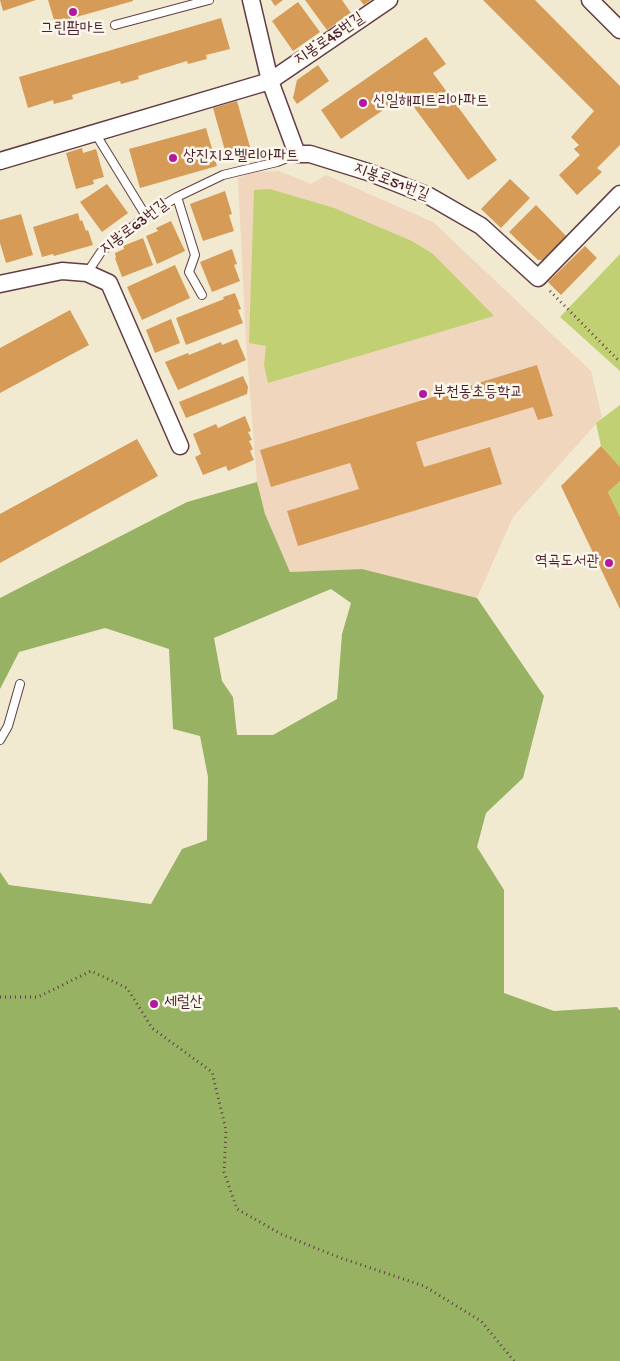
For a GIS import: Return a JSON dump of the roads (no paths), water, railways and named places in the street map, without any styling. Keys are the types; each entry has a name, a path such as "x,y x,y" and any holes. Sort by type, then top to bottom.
{"street":[{"path":"251,0 270,81 297,154"},
{"name":"지봉로45번길","path":"270,81 389,0"},
{"path":"590,0 620,30"},
{"path":"0,162 270,81"},
{"name":"지봉로51번길","path":"297,154 310,154 368,172 428,196 481,226 538,278 620,194"},
{"name":"지봉로63번길","path":"0,284 62,271 87,273 110,283 180,446"}],"lane":[{"path":"115,25 209,0"},
{"path":"95,133 146,216"},
{"path":"176,197 223,175 277,162 297,154"},
{"name":"지봉로63번길","path":"87,273 100,252 146,216 176,197 195,254 189,272 202,295"},
{"path":"0,740 8,726 20,684"}],"place":[{"name":"그린팜마트","path":"73,12"},
{"name":"신일해피트리아파트","path":"363,103"},
{"name":"상진지오벨리아파트","path":"173,158"},
{"name":"부천동초등학교","path":"423,394"},
{"name":"역곡도서관","path":"609,563"},
{"name":"세럴산","path":"154,1004"}]}
